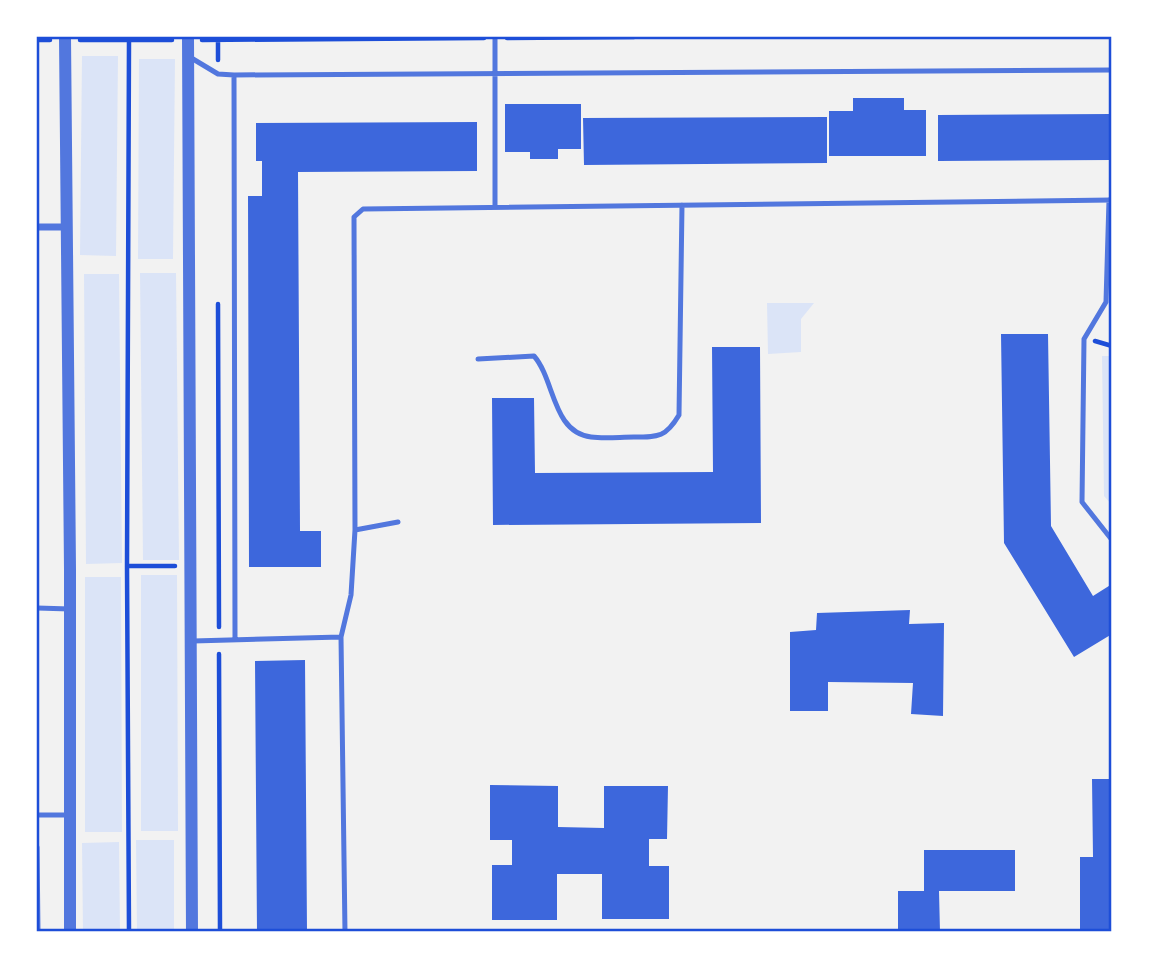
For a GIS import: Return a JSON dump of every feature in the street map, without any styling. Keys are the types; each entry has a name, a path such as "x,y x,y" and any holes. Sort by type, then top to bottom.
{"street":[{"path":"188,38 192,932"},
{"path":"65,39 70,932"},
{"path":"37,227 67,227"}],"lane":[{"path":"495,37 495,206"},
{"path":"188,56 218,74 234,75 1112,70"},
{"path":"234,75 235,640"},
{"path":"345,932 341,637 351,595 355,530 354,217 363,209 1110,200 1106,303 1084,339 1082,502 1112,540"},
{"path":"478,359 534,356 543,367 561,417 576,432 589,437 653,437 670,430 679,415 682,205"},
{"path":"355,530 398,522"},
{"path":"37,608 70,609"},
{"path":"190,640 341,637"},
{"path":"37,815 71,815"},
{"path":"37,846 38,932"}],"path":[{"path":"37,40 634,37"},
{"path":"129,40 129,932"}],"shaded area":[{"path":"82,56 118,56 116,256 80,255"},
{"path":"139,59 175,59 173,259 138,259"},
{"path":"140,273 176,273 179,560 143,560"},
{"path":"84,274 119,274 122,563 86,564"},
{"path":"767,303 814,303 801,319 801,352 768,354"},
{"path":"1102,356 1112,356 1112,505 1104,496"},
{"path":"141,575 177,575 178,831 141,831"},
{"path":"85,577 121,577 122,832 85,832"},
{"path":"136,840 174,840 174,932 137,932"},
{"path":"119,842 120,932 83,932 82,843"}],"building":[{"path":"853,98 904,98 904,110 926,110 926,156 829,156 829,111 853,111"},
{"path":"505,104 581,104 581,149 558,149 558,159 530,159 530,152 505,152"},
{"path":"1112,114 1112,160 938,161 938,115"},
{"path":"827,117 827,163 584,165 583,118"},
{"path":"477,122 477,171 298,172 300,531 321,531 321,567 249,567 248,196 262,196 262,161 256,161 256,123"},
{"path":"1001,334 1048,334 1051,526 1093,596 1112,584 1112,634 1074,657 1004,543"},
{"path":"712,347 760,347 761,523 493,525 492,398 534,398 535,473 713,472"},
{"path":"910,610 909,624 944,623 943,716 911,714 913,683 828,682 828,711 790,711 790,632 816,630 817,613"},
{"path":"305,660 307,932 257,932 255,661"},
{"path":"1092,779 1112,779 1112,932 1080,932 1080,857 1093,857"},
{"path":"490,785 558,786 558,827 604,828 604,786 668,786 667,839 649,839 649,866 669,866 669,919 602,919 602,874 557,874 557,920 492,920 492,865 512,865 512,840 490,840"},
{"path":"924,850 1015,850 1015,891 939,891 940,932 898,932 898,891 924,891"}]}
